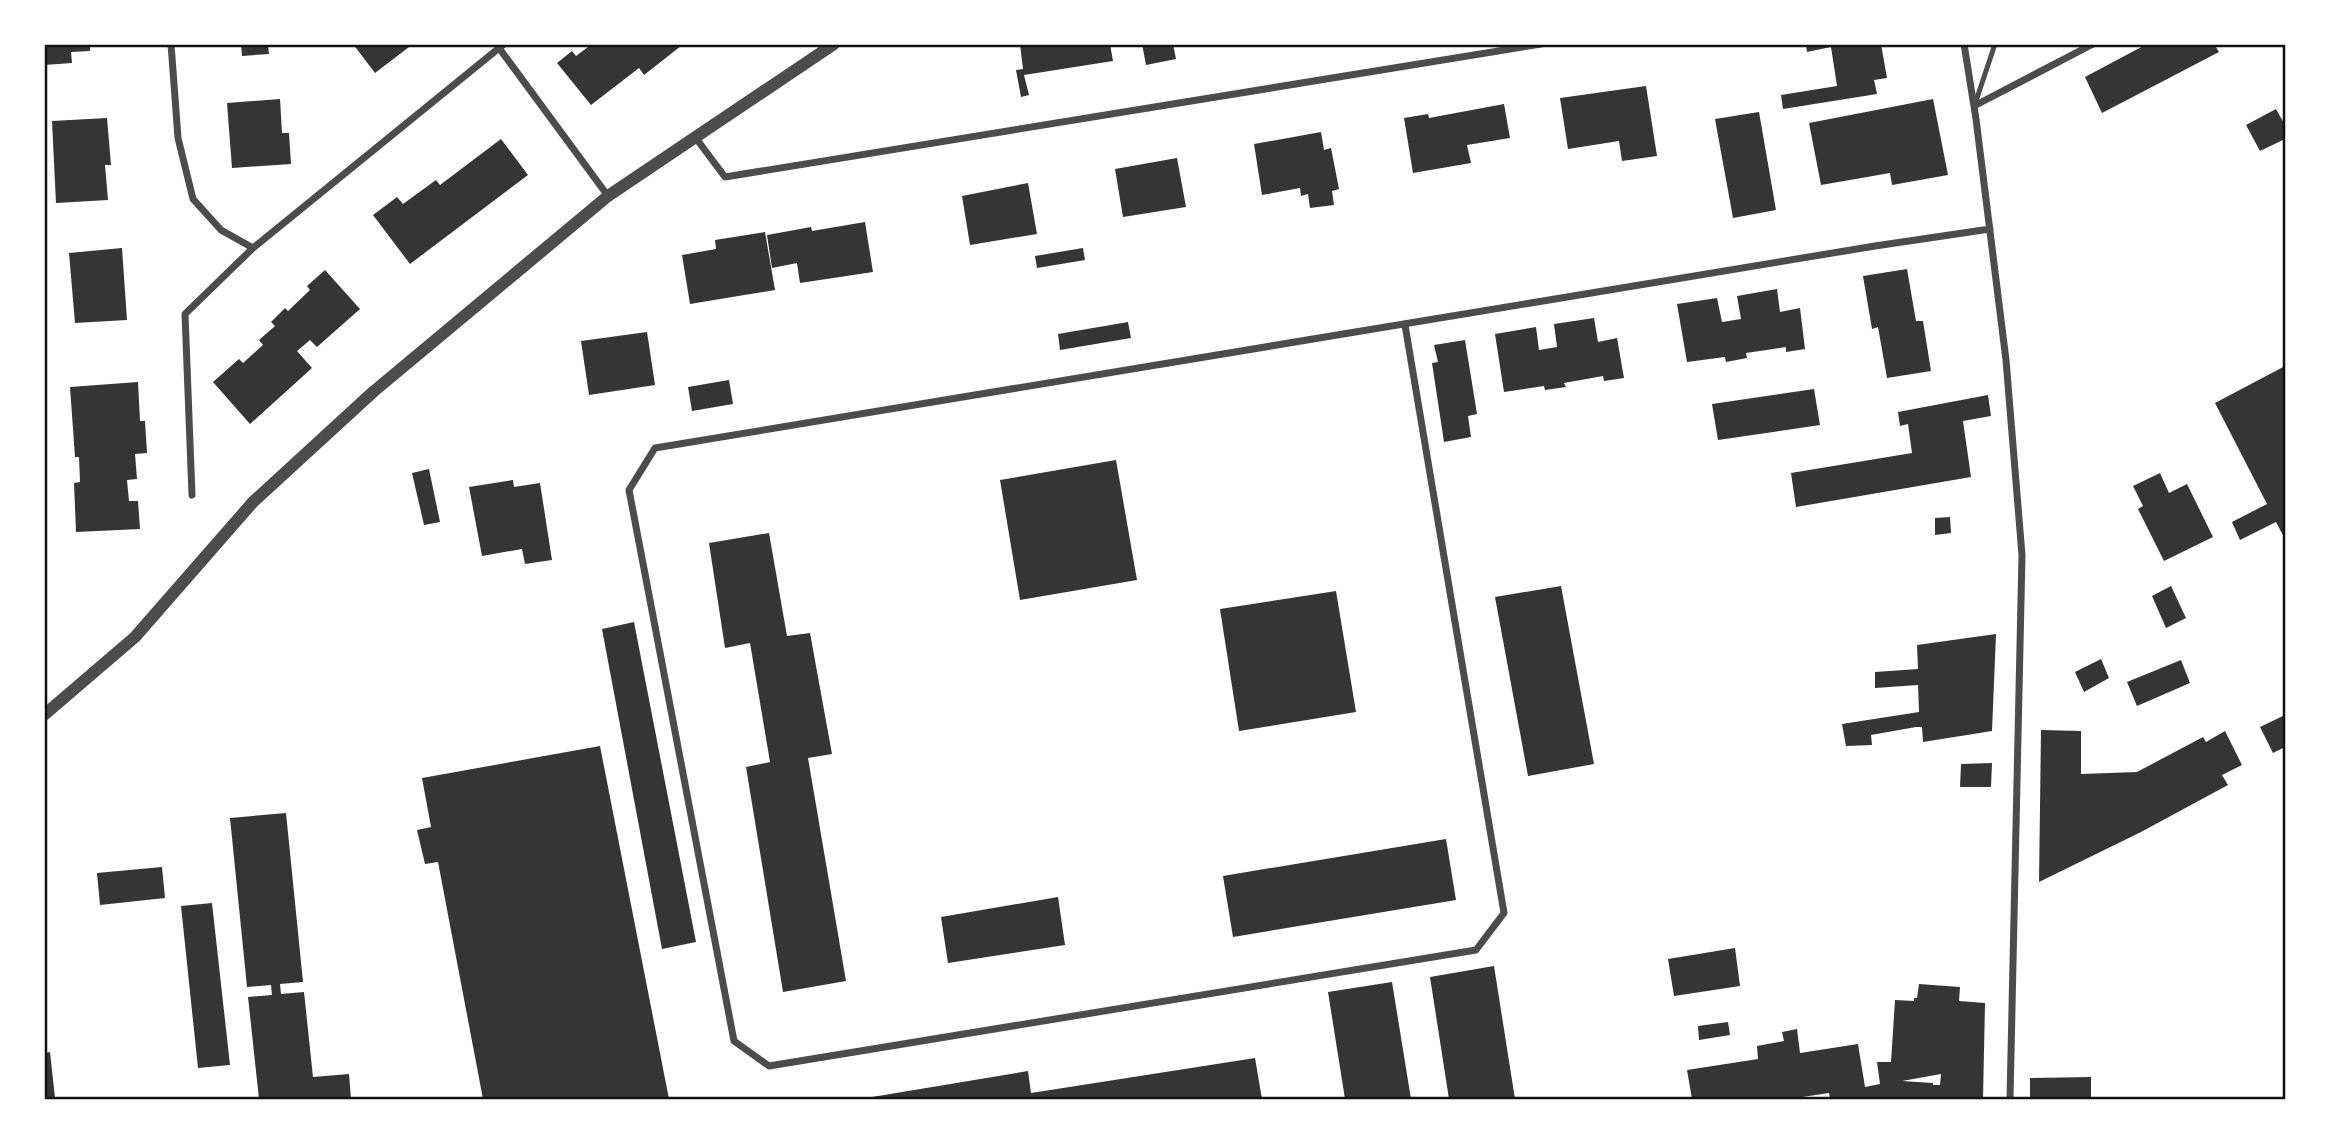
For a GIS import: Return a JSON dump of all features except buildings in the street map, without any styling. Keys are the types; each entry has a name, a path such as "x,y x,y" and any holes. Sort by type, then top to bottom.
{"street":[{"path":"171,44 178,138 193,199 221,230 253,248"},
{"path":"44,715 135,637 253,502 373,392 608,196 834,44"},
{"path":"695,137 725,177 1541,44"},
{"path":"1964,44 2006,359 2022,555 2010,1099"},
{"path":"1974,106 2093,44"},
{"path":"192,495 185,314 253,248 502,46 608,196"},
{"path":"1405,325 1504,913 1476,950 769,1066 734,1041 629,490 655,448 1990,229"}],"lane":[{"path":"1974,106 1995,44"}]}
